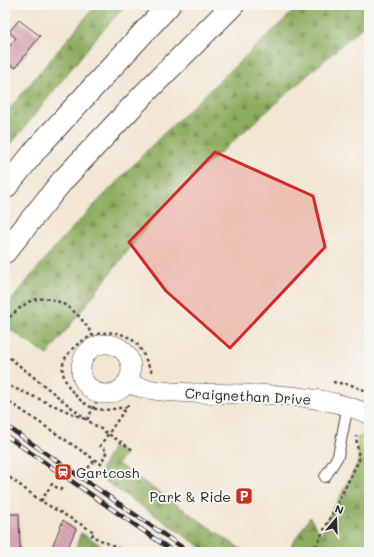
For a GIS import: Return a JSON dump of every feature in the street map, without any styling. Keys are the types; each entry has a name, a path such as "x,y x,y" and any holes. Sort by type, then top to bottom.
{"highway":[{"path":"5,188 39,146 169,5"},
{"path":"5,252 63,180 147,91 233,5"},
{"path":"147,91 246,5"}],"street":[{"path":"105,344 113,345 126,354 131,368 133,386 115,392 101,393 87,385 81,371 85,355 90,349 105,344"},
{"name":"Craignethan Drive","path":"133,386 167,392 308,398 347,411 369,414"}],"lane":[{"path":"325,477 338,456 347,411"}],"path":[{"path":"5,321 27,303 37,299 48,299 64,304 77,312 86,322 92,335"},
{"path":"5,354 87,420 134,450"},
{"path":"5,384 87,420"},
{"path":"5,399 94,461 101,464 107,451 100,446 109,434 133,386"},
{"path":"87,420 101,393"},
{"path":"312,552 359,460 357,438 347,411"},
{"path":"88,468 94,461"},
{"path":"5,474 41,501 94,532 92,536 126,552"},
{"path":"41,501 52,484 60,490 62,488"}],"highlighted area":[{"path":"215,152 313,196 325,247 230,348 166,291 129,242"}],"green space":[{"path":"96,5 126,5 95,39 5,152 5,114"},
{"path":"300,5 369,5 369,21 169,198 47,355 5,326 5,308 59,242 160,137"},
{"path":"367,435 369,437 369,465 359,460 357,438"},
{"path":"113,446 125,454 118,464 245,552 208,552 98,476"},
{"path":"359,460 369,465 369,552 287,552 310,517 320,535"},
{"path":"81,533 113,552 74,552"}],"building":[{"path":"19,20 40,36 15,68 5,60 5,52 16,38 9,32"},
{"path":"5,514 19,514 20,550 5,551"},
{"path":"63,520 76,529 66,552 50,552"}],"railway":[{"path":"5,425 189,552"},
{"path":"5,435 174,552"}],"place":[{"name":"Gartcosh","path":"63,472"},
{"name":"Park & Ride","path":"244,496"}]}
